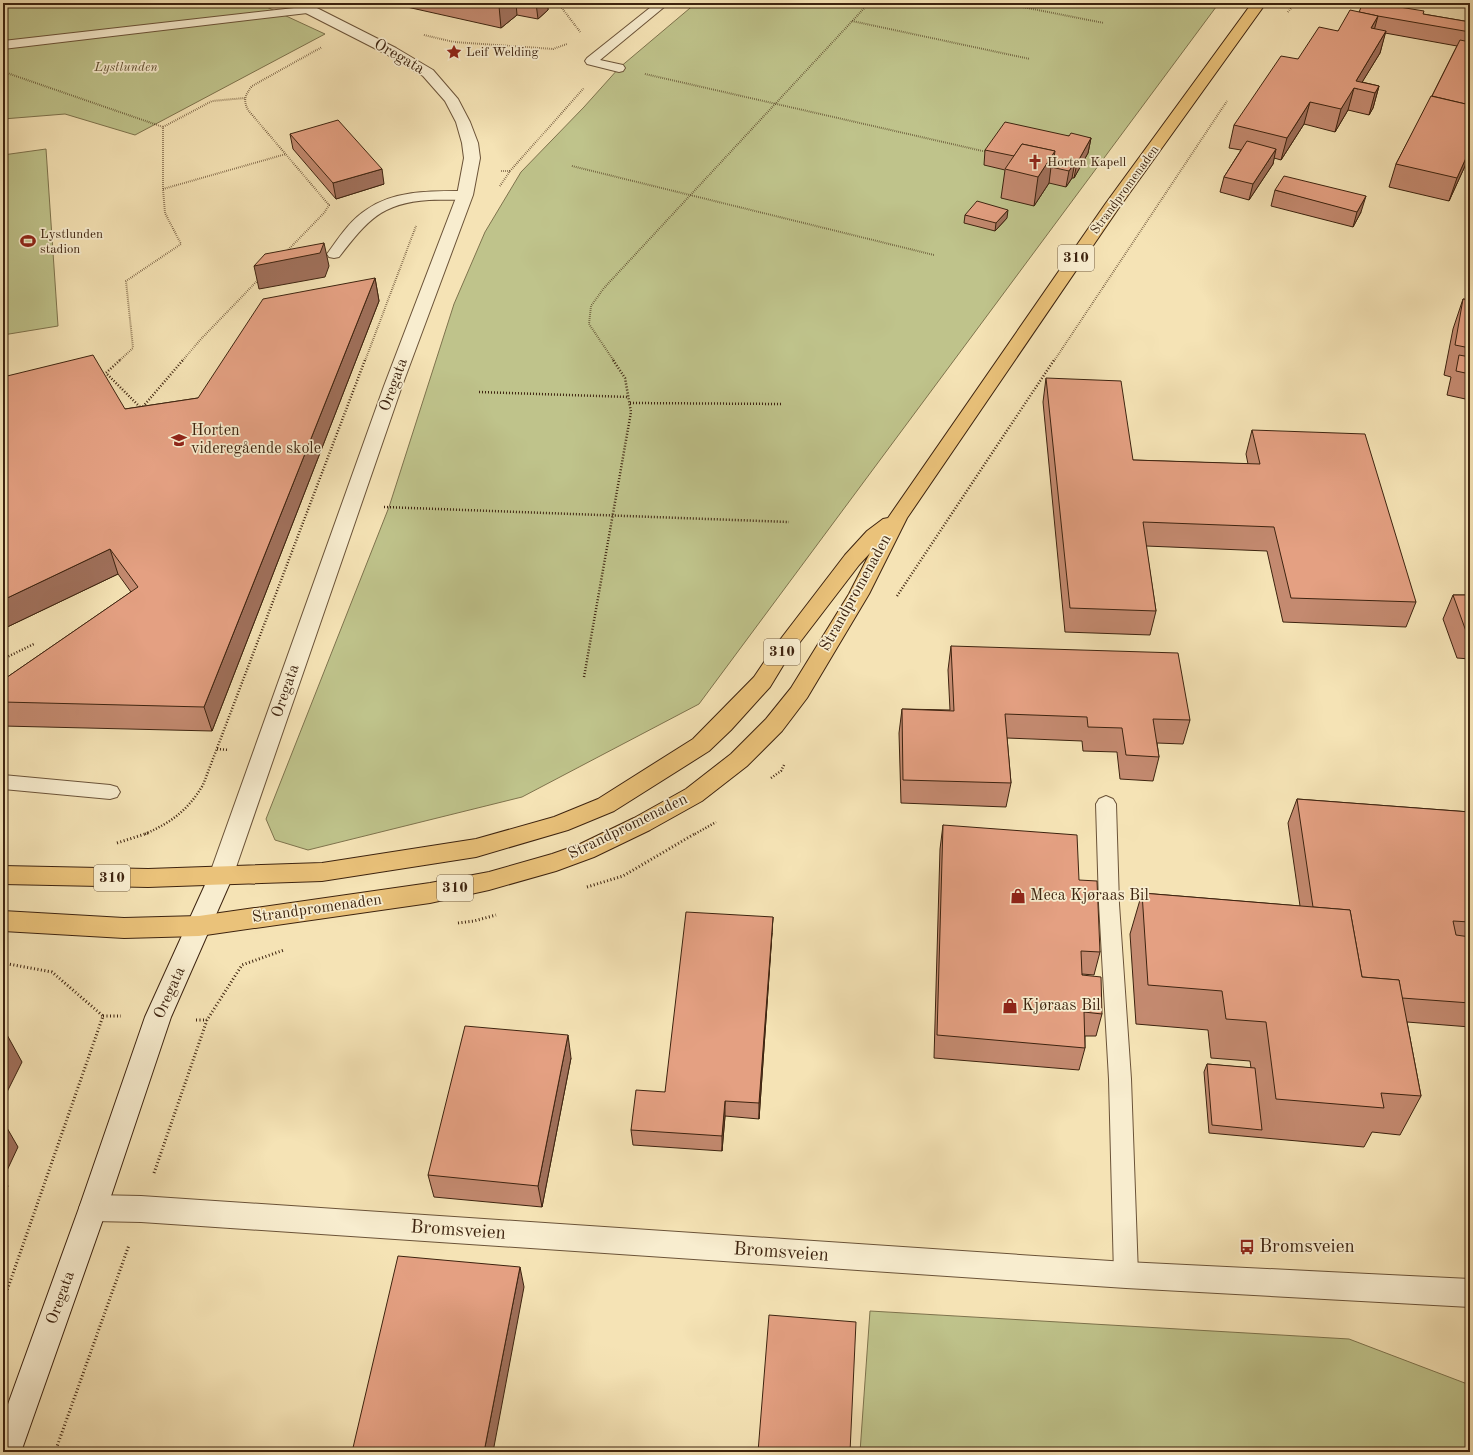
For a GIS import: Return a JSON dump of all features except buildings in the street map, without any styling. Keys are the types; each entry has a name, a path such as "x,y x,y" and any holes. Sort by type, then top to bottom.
{"main road":[{"name":"Strandpromenaden","path":"3,921 124,928 199,926 430,893 489,881 556,862 586,851 642,824 694,795 739,760 774,725 799,693 859,594 898,517 1031,322 1259,3"},
{"name":"Strandpromenaden","path":"3,875 141,878 322,872 476,848 560,824 606,804 654,776 701,745 762,682 780,654 852,560 874,536 898,517"}],"street":[{"name":"Oregata","path":"6,1452 93,1208 158,1018 220,876 393,386 465,195 472,158 470,143 463,122 451,99 428,73 391,51 297,3"},
{"name":"Bromsveien","path":"93,1208 149,1210 1126,1275 1470,1293"}],"lane":[{"path":"619,68 591,61 663,3"},
{"path":"3,45 312,10"},
{"path":"334,254 357,226 371,212 391,203 418,196 465,195"},
{"path":"3,782 110,792"},
{"path":"1106,804 1109,904 1120,1079 1126,1275"}],"path":[{"path":"584,677 631,412 625,378 589,324 591,306 604,288 868,3"},
{"path":"1002,3 1104,23"},
{"path":"851,21 1030,59"},
{"path":"286,253 330,205 248,110 244,102 246,93 252,86 352,31"},
{"path":"423,35 454,42 553,49 572,42"},
{"path":"619,68 992,153"},
{"path":"3,72 163,127 212,101 245,98"},
{"path":"142,414 140,407 106,373 133,348 126,281 181,244 165,213 163,189 163,127"},
{"path":"163,189 286,154"},
{"path":"572,166 934,254"},
{"path":"114,844 146,834 175,817 187,807 203,785 428,195"},
{"path":"140,407 202,338 263,275"},
{"path":"479,392 629,398"},
{"path":"630,403 783,404"},
{"path":"378,507 789,522"},
{"path":"3,659 34,644"},
{"path":"3,963 52,972 104,1016 3,1302"}],"green space":[{"name":"Lystlunden","path":"3,3 258,3 325,34 135,135 65,114 3,119"},
{"path":"696,3 1219,3 699,704 522,797 308,850 275,840 266,819 389,507 454,304 485,232 521,172 584,107 619,68"},
{"name":"Lystlunden stadion","path":"46,149 58,326 3,335 3,155"},
{"path":"870,1311 1349,1339 1470,1385 1470,1452 860,1452"}],"place":[{"name":"Leif Welding","path":"454,52"},
{"name":"Horten Kapell","path":"1035,162"},
{"name":"Lystlunden stadion","path":"28,241"},
{"name":"Horten videregående skole","path":"179,440"},
{"name":"Meca Kjøraas Bil","path":"1018,896"},
{"name":"Kjøraas Bil","path":"1010,1006"},
{"name":"Bromsveien","path":"1247,1247"}]}
